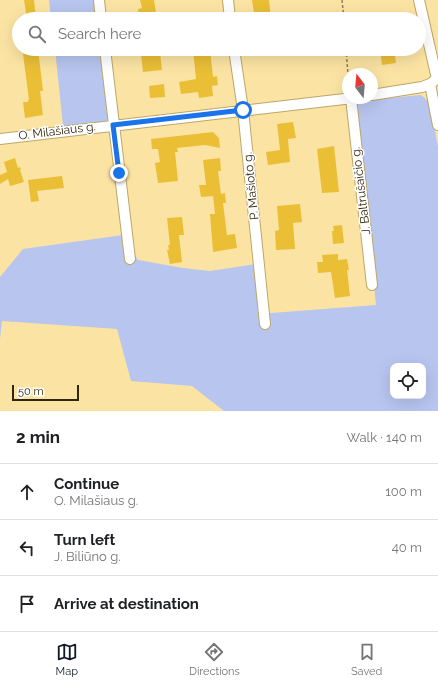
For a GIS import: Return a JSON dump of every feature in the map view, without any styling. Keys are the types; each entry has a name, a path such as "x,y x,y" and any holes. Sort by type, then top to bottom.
{"street":[{"path":"99,0 101,12"},
{"path":"228,0 229,12"},
{"path":"419,0 421,12"},
{"path":"426,35 435,80 438,125"},
{"path":"106,56 130,259"},
{"name":"P. Mašioto g.","path":"235,56 243,110 265,324"},
{"path":"378,94 422,87 435,80"},
{"name":"O. Milašiaus g.","path":"0,139 342,99"},
{"name":"J. Baltrušaičio g.","path":"353,104 372,284"}],"path":[{"path":"342,0 343,12"},
{"path":"347,56 348,68"}],"shaded area":[{"path":"49,0 96,0 97,12 50,12"},
{"path":"56,56 103,56 110,117 107,121 63,126"},
{"path":"421,95 429,102 438,146 438,411 224,411 192,386 131,381 117,329 2,321 0,339 0,277 23,249 123,235 138,260 210,271 256,264 258,314 376,305 355,107 356,104 378,104 378,99"}],"building":[{"path":"24,0 34,0 35,12 26,12"},
{"path":"140,0 154,0 156,12 138,12 138,9 142,8"},
{"path":"252,0 269,0 270,12 254,12"},
{"path":"23,56 39,56 43,91 40,91 43,115 25,118 23,102 28,102"},
{"path":"141,56 160,56 162,70 143,72"},
{"path":"194,56 211,56 213,77 217,76 218,85 212,86 213,96 199,98 198,92 181,94 179,82 196,79"},
{"path":"381,56 395,56 396,63 382,65"},
{"path":"164,84 165,97 150,98 149,86"},
{"path":"293,122 296,138 288,139 290,162 268,165 266,152 280,150 277,124"},
{"path":"213,132 219,138 220,148 205,145 177,148 178,152 175,152 178,181 158,183 155,163 160,162 158,149 152,149 151,139"},
{"path":"334,146 339,192 322,193 317,149"},
{"path":"15,158 18,168 20,167 21,169 24,182 10,186 8,179 0,184 0,175 7,172 4,162"},
{"path":"220,158 221,171 218,171 221,194 225,193 226,203 223,203 227,235 235,234 237,248 213,252 210,214 215,214 213,196 201,197 199,185 206,185 203,160"},
{"path":"62,176 64,188 37,191 39,201 31,202 28,180"},
{"path":"300,204 302,222 293,223 295,249 276,250 275,231 279,230 277,206"},
{"path":"182,217 184,235 179,235 182,262 170,264 167,250 169,250 168,245 170,245 167,218"},
{"path":"342,225 344,243 333,244 333,226"},
{"path":"338,254 338,260 347,259 350,296 335,298 331,272 318,273 317,262 323,262 322,255"}],"route":[{"path":"119,173 113,125 243,110"}]}
